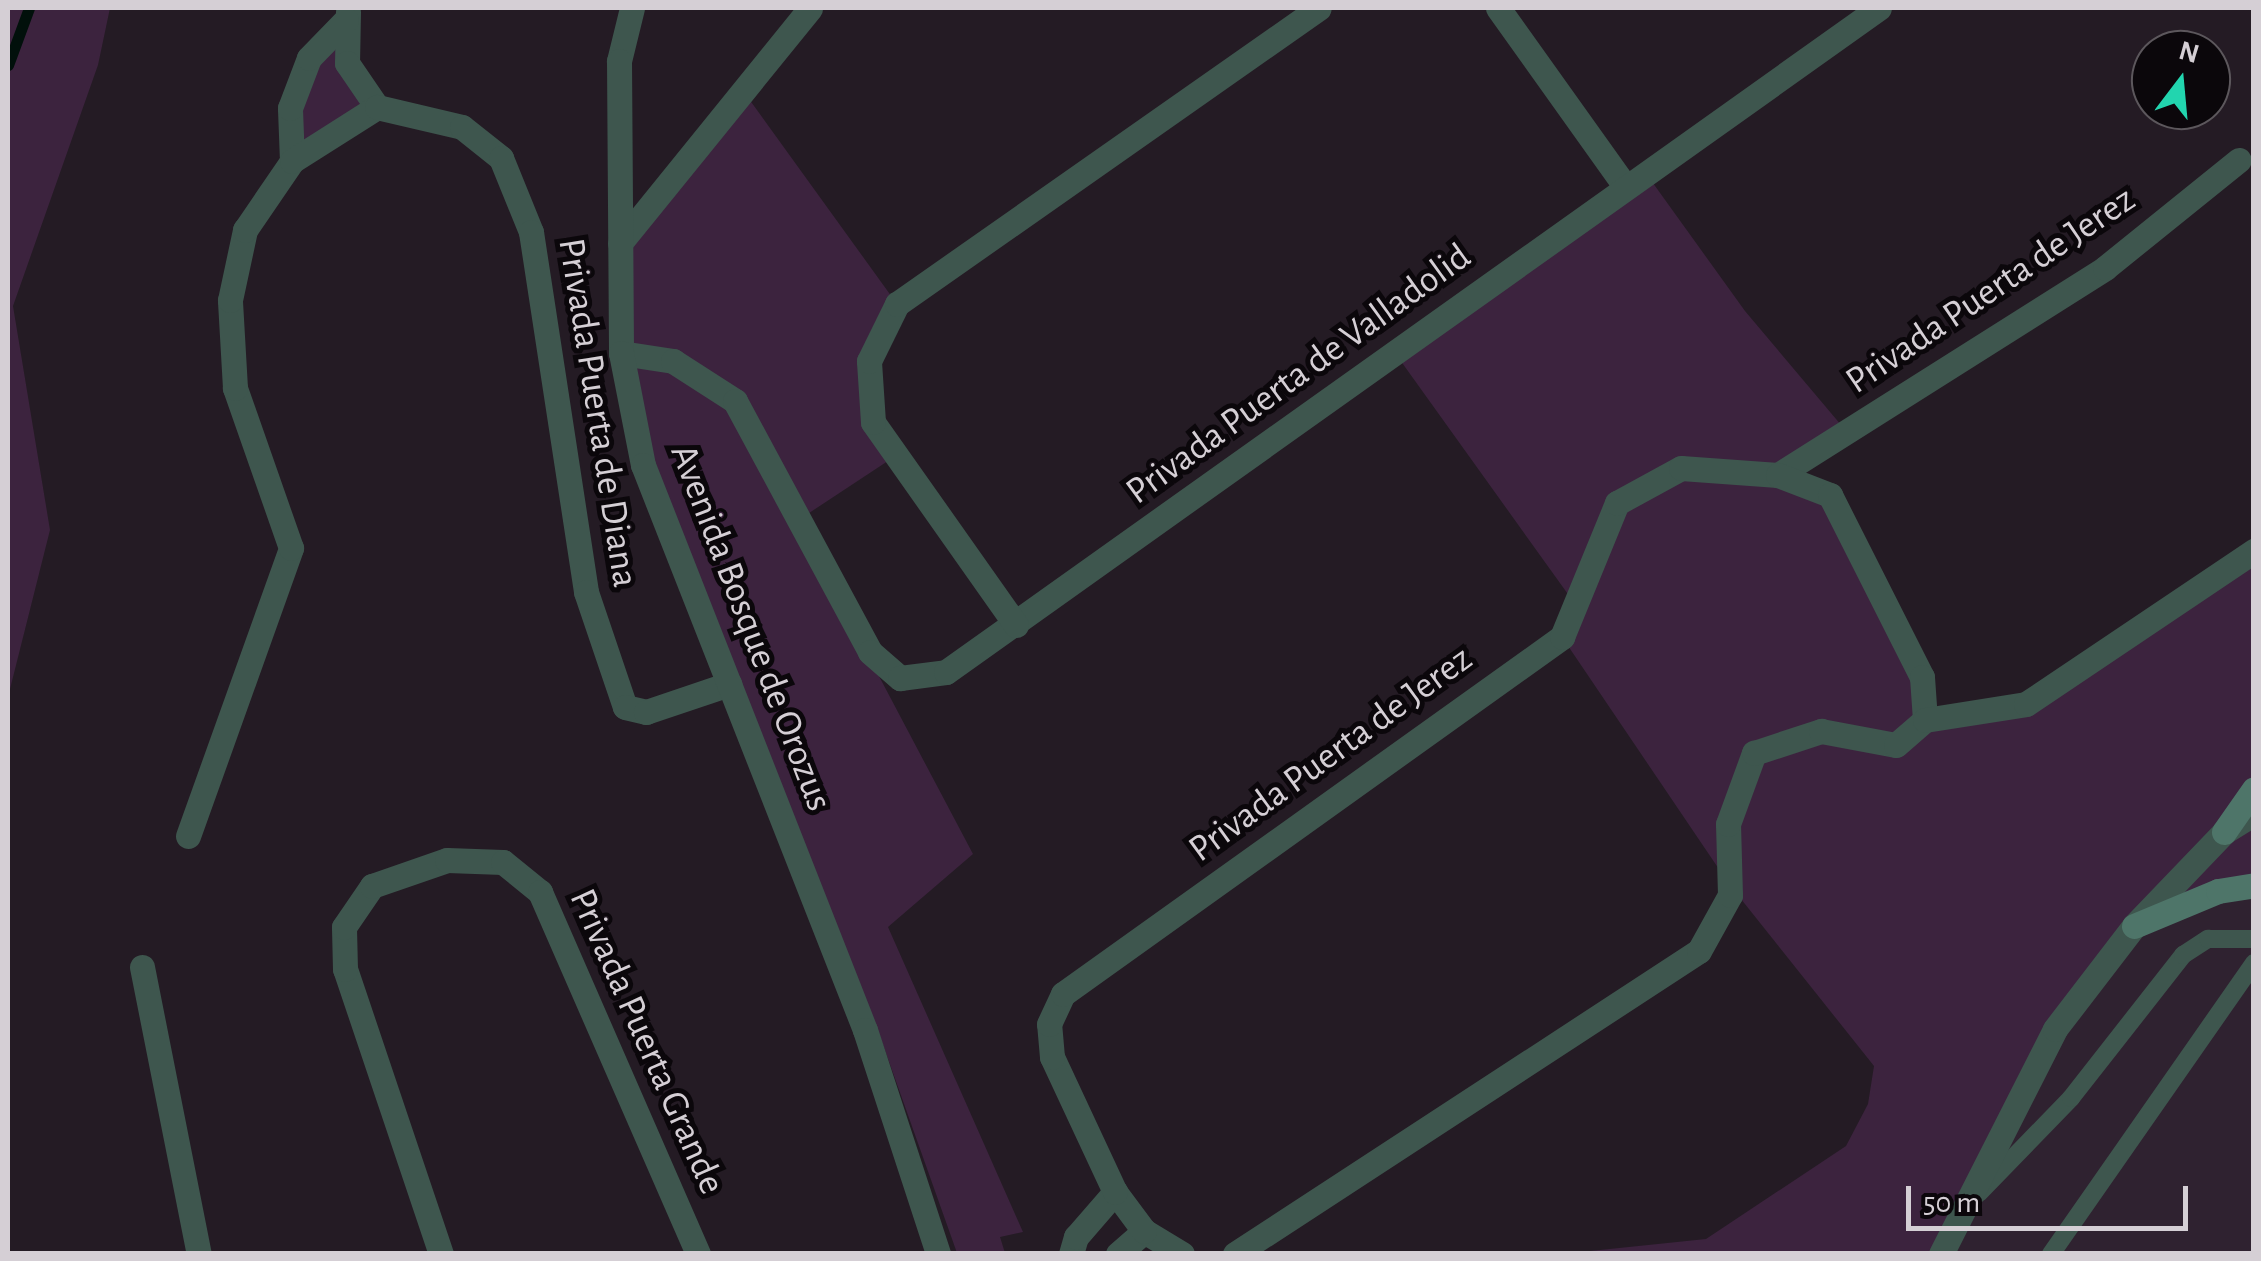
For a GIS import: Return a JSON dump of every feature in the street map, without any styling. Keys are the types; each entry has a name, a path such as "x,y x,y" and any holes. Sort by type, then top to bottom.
{"main road":[{"path":"2224,832 2254,789"},
{"path":"2134,926 2218,891 2254,885"}],"street":[{"name":"Avenida Bosque de Orozus","path":"632,8 620,61 620,353 643,465 865,1030 938,1254"},
{"path":"620,242 810,8"},
{"path":"1016,625 874,422 869,361 876,346 898,304 1320,8"},
{"path":"1498,8 1626,186"},
{"name":"Privada Puerta de Valladolid","path":"620,353 673,361 735,401 870,652 900,678 946,672 1879,8"},
{"path":"188,836 290,548 235,388 230,300 246,230 292,161 376,107 347,63 348,14"},
{"path":"292,161 290,108 296,91 309,58 348,14"},
{"name":"Privada Puerta de Diana","path":"376,107 462,126 501,158 530,232 586,592 625,707 646,712 729,684"},
{"name":"Privada Puerta de Jerez","path":"1778,475 2104,268 2239,160"},
{"name":"Privada Puerta de Jerez","path":"1182,1254 1144,1232 1115,1192 1052,1057 1049,1024 1063,994 1562,636 1617,502 1680,468 1778,475 1830,495 1922,677 1925,720"},
{"path":"1236,1254 1699,950 1730,894 1728,824 1754,753 1821,731 1896,744 1925,720 2026,704 2254,551"},
{"path":"1941,1254 2055,1029 2134,926 2224,832 2254,813"},
{"name":"Privada Puerta Grande","path":"441,1254 346,970 344,927 372,886 447,860 504,862 540,892 698,1254"},
{"path":"142,967 199,1254"},
{"path":"1071,1254 1076,1237 1115,1192"},
{"path":"1118,1254 1144,1232"}],"lane":[{"path":"1960,1212 2070,1098 2183,955 2208,939 2254,940"},
{"path":"2051,1254 2254,963"}],"shaded area":[{"path":"8,8 110,8 98,65 13,306 50,530 8,697"},
{"path":"346,20 347,63 377,107 292,161 309,58"},
{"path":"744,92 897,304 869,361 873,422 897,455 797,521 973,854 888,927 1023,1232 1000,1237 1005,1253 957,1253 876,1025 643,465 620,243"},
{"path":"1645,172 1745,311 1847,432 1779,474 1830,495 1922,677 1925,719 2026,704 2253,551 2253,885 2134,926 2055,1029 1941,1253 1571,1253 1706,1239 1846,1146 1868,1104 1874,1066 1729,884 1562,637 1575,604 1395,353"},
{"path":"2253,885 2253,1253 1941,1254 1995,1141 2134,926"}],"waterway":[{"path":"8,65 29,8"}]}
